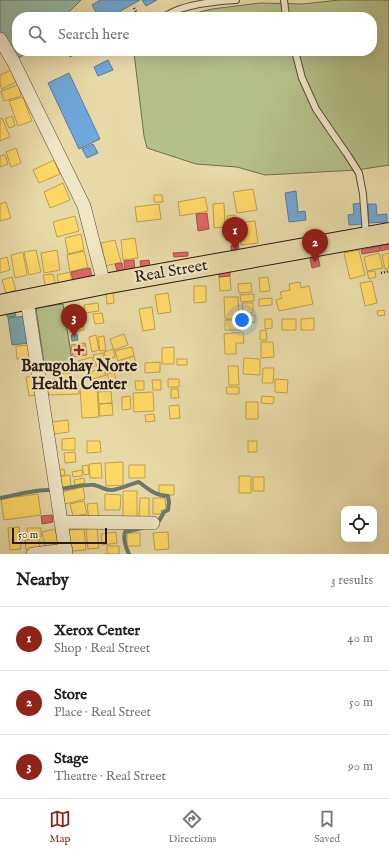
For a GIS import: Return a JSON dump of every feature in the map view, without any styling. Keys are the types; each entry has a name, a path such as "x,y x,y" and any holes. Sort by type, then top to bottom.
{"main road":[{"name":"Real Street","path":"0,305 104,284 389,233"}],"street":[{"path":"0,39 13,61 84,206 104,284"},
{"path":"27,300 66,552 33,554"},
{"path":"62,522 153,523"}],"lane":[{"path":"174,12 198,5 236,0"},
{"path":"284,0 285,12"},
{"path":"296,56 302,78 316,109 359,173 363,194 366,237"}],"path":[{"path":"134,8 136,12"},
{"path":"381,273 389,271"}],"green space":[{"path":"339,0 389,0 389,165 357,170 265,175 237,167 196,164 147,148 144,136 134,56 377,56 377,12 199,12 260,3 303,4"},
{"path":"63,304 73,366 45,370 36,308"}],"shaded area":[{"path":"0,0 81,0 69,12 12,12 12,56 22,56 13,61 0,39"}],"building: Homes":[{"path":"11,70 16,82 2,89 0,84 0,75"},
{"path":"18,85 21,96 4,101 1,91"},
{"path":"23,97 32,121 18,126 9,101"},
{"path":"12,116 15,126 9,128 5,119"},
{"path":"2,118 10,137 0,141 0,119"},
{"path":"16,148 21,163 11,167 6,152"},
{"path":"5,155 8,164 0,167 0,156"},
{"path":"54,160 60,174 39,183 33,170"},
{"path":"63,183 70,200 50,208 44,192"},
{"path":"253,189 257,210 237,213 233,192"},
{"path":"154,195 162,195 163,202 154,202"},
{"path":"205,197 208,211 180,216 178,202"},
{"path":"6,202 11,218 0,221 0,204"},
{"path":"224,203 225,227 214,228 213,204"},
{"path":"159,204 161,219 137,222 135,207"},
{"path":"235,215 237,234 229,235 227,216"},
{"path":"75,216 79,231 57,237 53,222"},
{"path":"255,221 258,243 241,245 238,223"},
{"path":"81,234 84,250 68,254 65,238"},
{"path":"135,238 138,258 123,260 121,240"},
{"path":"115,240 121,262 106,266 101,243"},
{"path":"36,250 41,272 29,275 24,252"},
{"path":"57,250 60,270 44,273 41,253"},
{"path":"359,250 365,275 350,279 344,253"},
{"path":"84,251 88,267 70,272 67,255"},
{"path":"23,252 27,275 15,278 11,255"},
{"path":"379,253 383,268 367,271 364,257"},
{"path":"389,253 389,268 385,269 382,255"},
{"path":"7,257 10,270 0,273 0,259"},
{"path":"375,271 376,277 369,279 367,272"},
{"path":"70,272 72,284 59,286 57,275"},
{"path":"53,274 56,286 46,288 43,275"},
{"path":"230,276 231,290 220,291 219,277"},
{"path":"12,277 16,290 6,293 2,280"},
{"path":"268,277 270,291 260,292 259,278"},
{"path":"372,281 377,303 365,306 360,283"},
{"path":"300,282 301,288 309,286 313,304 279,311 276,300 282,298 280,292 290,290 289,284"},
{"path":"251,283 252,292 239,293 238,284"},
{"path":"194,286 206,286 206,302 194,303"},
{"path":"113,291 114,303 107,304 106,292"},
{"path":"168,293 171,312 158,314 155,295"},
{"path":"254,294 254,301 241,302 240,295"},
{"path":"224,297 238,297 239,319 225,319"},
{"path":"272,298 272,305 259,306 259,299"},
{"path":"98,303 99,311 85,313 84,305"},
{"path":"242,303 253,303 253,313 243,313"},
{"path":"81,307 82,315 69,317 68,309"},
{"path":"152,307 155,329 143,331 139,309"},
{"path":"384,310 385,315 378,316 377,311"},
{"path":"102,313 104,323 95,324 93,314"},
{"path":"82,315 84,330 70,332 68,317"},
{"path":"255,315 255,322 244,323 243,316"},
{"path":"314,318 314,330 301,330 301,319"},
{"path":"265,319 272,319 272,328 265,329"},
{"path":"282,319 296,319 296,330 282,330"},
{"path":"225,320 242,320 242,330 225,330"},
{"path":"266,330 267,340 260,340 260,331"},
{"path":"243,332 244,343 236,343 236,354 225,354 224,334"},
{"path":"124,334 128,345 114,350 110,339"},
{"path":"96,335 99,350 92,352 89,337"},
{"path":"104,336 106,350 100,351 98,337"},
{"path":"261,342 273,342 274,357 261,358"},
{"path":"29,345 31,357 17,359 16,346"},
{"path":"132,347 134,356 118,361 115,351"},
{"path":"174,347 174,364 162,364 162,348"},
{"path":"113,349 115,357 106,359 104,352"},
{"path":"103,353 106,365 97,367 93,355"},
{"path":"134,356 137,366 121,371 118,361"},
{"path":"92,357 95,366 80,370 78,361"},
{"path":"244,358 260,359 260,375 243,374"},
{"path":"177,359 187,359 187,365 177,365"},
{"path":"160,362 160,372 145,373 145,363"},
{"path":"228,366 238,366 239,385 229,385"},
{"path":"103,367 106,375 93,379 91,372"},
{"path":"263,368 274,368 273,383 262,383"},
{"path":"114,372 118,387 112,389 107,374"},
{"path":"70,373 70,383 78,383 79,394 49,395 48,381 54,380 54,374"},
{"path":"34,376 37,395 29,396 26,377"},
{"path":"168,379 179,379 179,387 168,387"},
{"path":"275,379 288,380 287,393 275,392"},
{"path":"152,380 161,380 161,390 153,390"},
{"path":"135,381 144,381 144,390 136,390"},
{"path":"97,387 99,417 82,418 80,388"},
{"path":"226,387 239,387 239,394 227,394"},
{"path":"171,389 178,389 179,398 171,398"},
{"path":"111,391 112,403 99,404 98,392"},
{"path":"153,392 154,411 134,412 133,393"},
{"path":"130,396 131,409 122,410 122,397"},
{"path":"262,396 274,397 273,404 261,403"},
{"path":"246,402 258,402 258,419 246,419"},
{"path":"112,403 113,415 100,416 99,404"},
{"path":"179,405 180,418 170,419 169,406"},
{"path":"154,414 155,421 146,422 145,415"},
{"path":"68,420 69,432 53,434 52,422"},
{"path":"75,438 75,450 62,450 62,439"},
{"path":"87,441 100,441 101,452 87,453"},
{"path":"248,441 257,441 257,452 248,452"},
{"path":"75,452 76,462 65,463 64,453"},
{"path":"123,462 123,485 106,486 105,463"},
{"path":"101,463 102,478 90,478 89,464"},
{"path":"88,465 89,474 84,475 82,466"},
{"path":"129,465 145,465 145,478 129,478"},
{"path":"64,469 65,475 58,476 57,470"},
{"path":"82,470 82,476 73,477 72,472"},
{"path":"70,475 71,487 59,488 58,477"},
{"path":"239,476 251,476 251,493 239,493"},
{"path":"253,477 264,477 264,491 253,491"},
{"path":"84,478 85,483 75,485 74,480"},
{"path":"159,485 174,485 174,495 159,495"},
{"path":"83,487 85,499 65,504 62,492"},
{"path":"123,491 137,491 137,518 123,518"},
{"path":"38,494 41,515 4,520 1,499"},
{"path":"105,494 121,495 120,510 105,510"},
{"path":"140,498 149,498 149,519 139,519"},
{"path":"153,498 165,498 166,510 161,510 162,514 153,514"},
{"path":"84,501 87,514 73,516 70,504"},
{"path":"97,503 99,519 89,520 87,504"},
{"path":"19,527 21,549 10,550 8,528"},
{"path":"27,528 41,528 41,537 27,537"},
{"path":"97,528 99,548 88,549 86,529"},
{"path":"55,529 59,546 46,549 42,532"},
{"path":"84,529 86,550 71,551 69,530"},
{"path":"116,532 117,543 102,545 101,534"},
{"path":"168,532 169,549 155,550 153,533"},
{"path":"127,533 140,533 140,546 127,546"},
{"path":"39,539 40,550 26,550 25,540"},
{"path":"107,546 119,546 119,554 107,554"}],"building: Shops":[{"path":"207,213 209,229 198,231 196,214"},
{"path":"238,244 240,254 232,255 231,246"},
{"path":"389,244 389,249 381,251 380,246"},
{"path":"379,246 380,251 362,254 361,250"},
{"path":"188,252 188,256 174,257 173,253"},
{"path":"318,257 320,266 312,268 310,259"},
{"path":"134,260 135,271 125,272 124,261"},
{"path":"149,260 150,267 141,268 140,261"},
{"path":"122,263 124,273 118,274 115,264"},
{"path":"90,268 93,281 74,285 71,272"},
{"path":"230,270 230,276 219,277 219,271"},
{"path":"52,515 53,522 42,524 41,516"}],"building: Schools":[{"path":"100,0 140,0 119,12 96,12 92,5"},
{"path":"142,0 157,0 146,6"},
{"path":"108,60 113,70 98,76 94,67"},
{"path":"69,73 100,139 79,149 48,83"},
{"path":"93,144 98,153 87,158 82,149"},
{"path":"296,191 298,212 305,211 306,220 289,222 285,193"},
{"path":"361,203 363,224 349,225 348,215 354,214 353,204"},
{"path":"368,204 376,204 377,215 387,214 387,222 369,223"}],"building: Health":[{"name":"Barugohay Norte Health Center","path":"85,343 87,355 73,357 71,345"}],"building: Public":[{"path":"14,309 16,316 7,317 6,310"},
{"path":"26,316 29,343 12,345 8,318"},
{"path":"77,334 78,340 72,341 71,335"}],"waterway":[{"path":"59,489 90,485 112,490 139,482 149,490 164,496 168,496 168,510 164,512 159,521 154,524"},
{"path":"0,498 32,491 52,490"},
{"path":"129,554 124,538 125,532 142,528"}],"place":[{"name":"Xerox Center","path":"235,250"},
{"name":"Store","path":"315,262"},
{"name":"Stage","path":"74,337"},
{"name":"Barugohay Norte Health Center","path":"79,350"}]}
